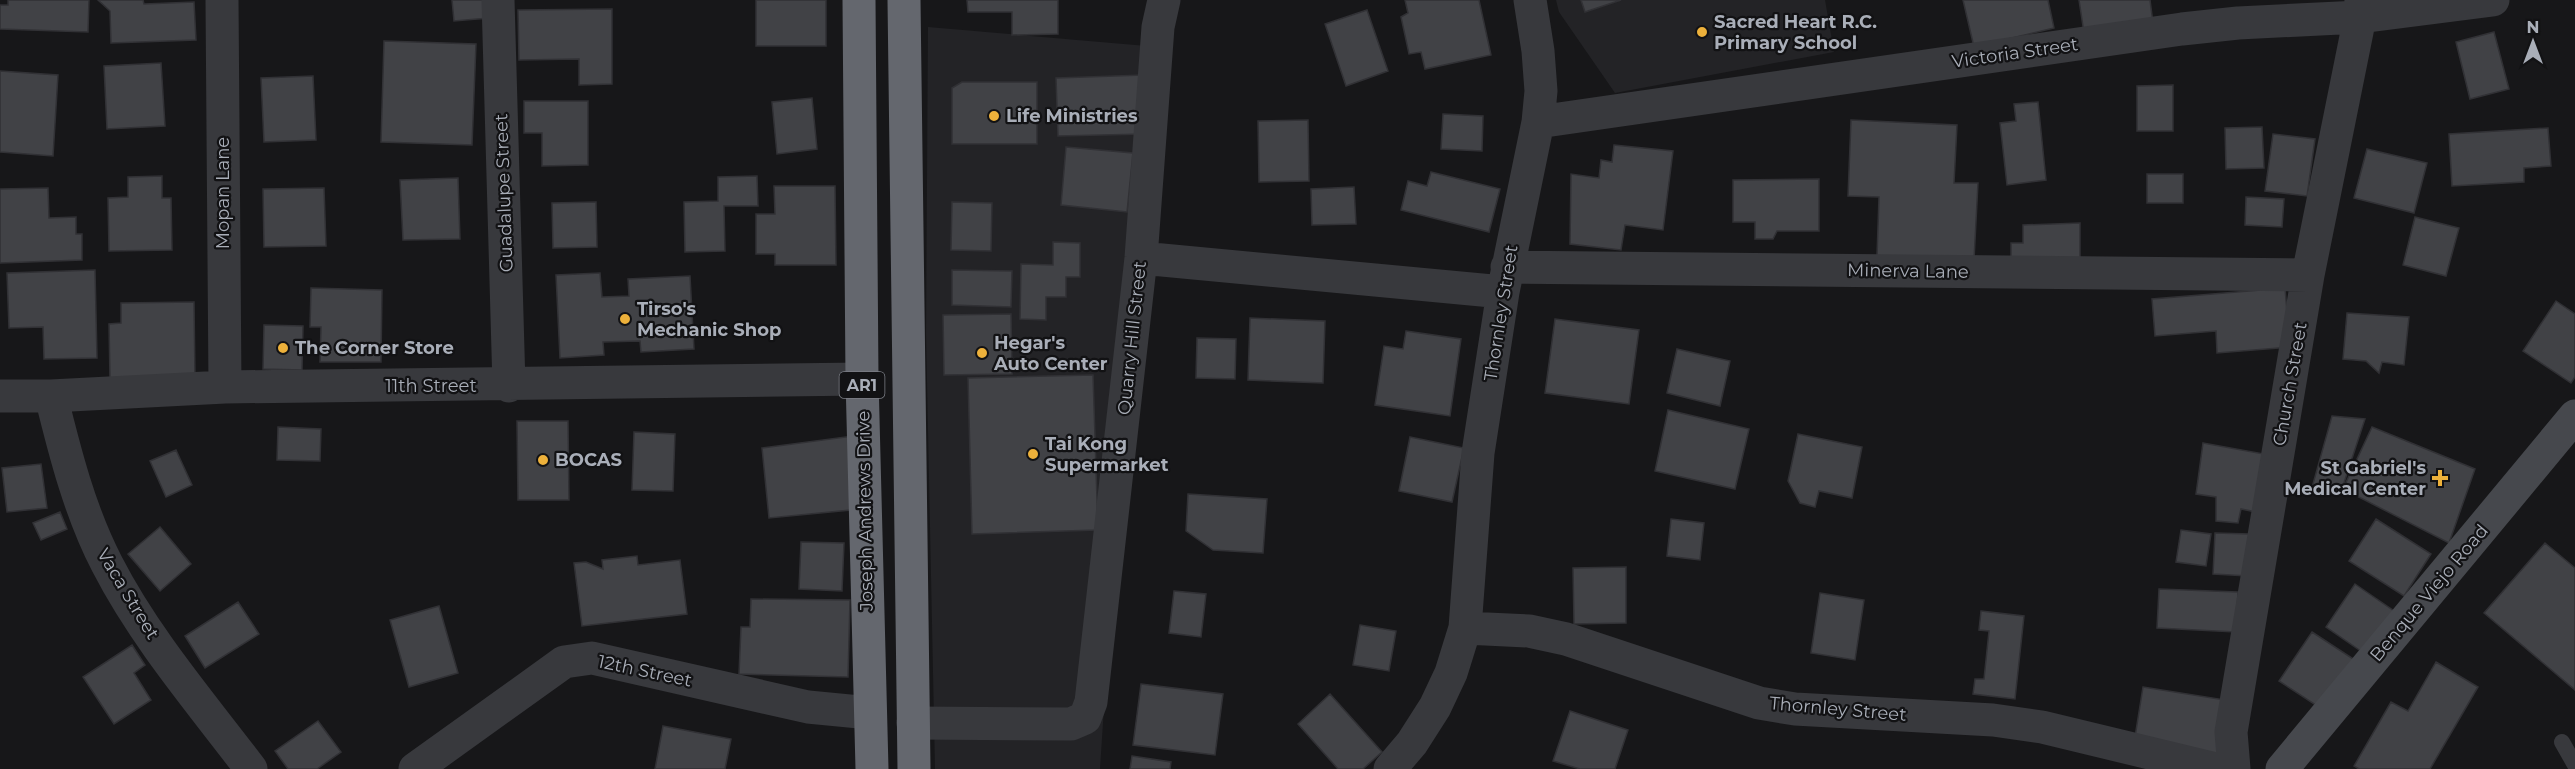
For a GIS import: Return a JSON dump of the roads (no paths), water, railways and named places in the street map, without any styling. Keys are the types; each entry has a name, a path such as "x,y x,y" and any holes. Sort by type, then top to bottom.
{"highway":[{"name":"Joseph Andrews Drive","path":"859,0 862,380 872,769"},
{"name":"AR1","path":"904,0 914,769"}],"main road":[{"name":"Benque Viejo Road","path":"2282,769 2575,416"}],"street":[{"name":"Mopan Lane","path":"222,0 225,387"},
{"name":"Guadalupe Street","path":"498,0 509,386"},
{"name":"Quarry Hill Street","path":"913,723 1071,724 1085,718 1091,702 1141,258 1158,27 1164,0"},
{"name":"Thornley Street","path":"1390,769 1412,743 1435,707 1451,673 1465,628 1478,453 1505,280 1538,122 1540,91 1538,51 1530,0"},
{"name":"Victoria Street","path":"1538,122 2182,29 2360,9 2493,0"},
{"name":"Church Street","path":"2234,769 2231,758 2231,732 2308,275 2360,9"},
{"name":"Minerva Lane","path":"1141,258 1505,280 2308,275"},
{"name":"11th Street","path":"0,396 51,396 225,387 509,386 862,380"},
{"name":"Vaca Street","path":"51,396 85,515 107,564 140,621 251,769"},
{"name":"Thornley Street","path":"1465,628 1529,631 1566,639 1759,703 1795,709 2003,721 2042,727 2216,769"},
{"name":"12th Street","path":"415,769 564,662 592,658 808,707 870,713"}],"lane":[{"path":"2562,742 2575,765"}],"place":[{"name":"Sacred Heart R.C. Primary School","path":"1702,32"},
{"name":"Life Ministries","path":"994,116"},
{"name":"Tirso's Mechanic Shop","path":"625,319"},
{"name":"The Corner Store","path":"283,348"},
{"name":"Hegar's Auto Center","path":"982,353"},
{"name":"Tai Kong Supermarket","path":"1033,454"},
{"name":"BOCAS","path":"543,460"},
{"name":"St Gabriel's Medical Center","path":"2440,478"}]}
